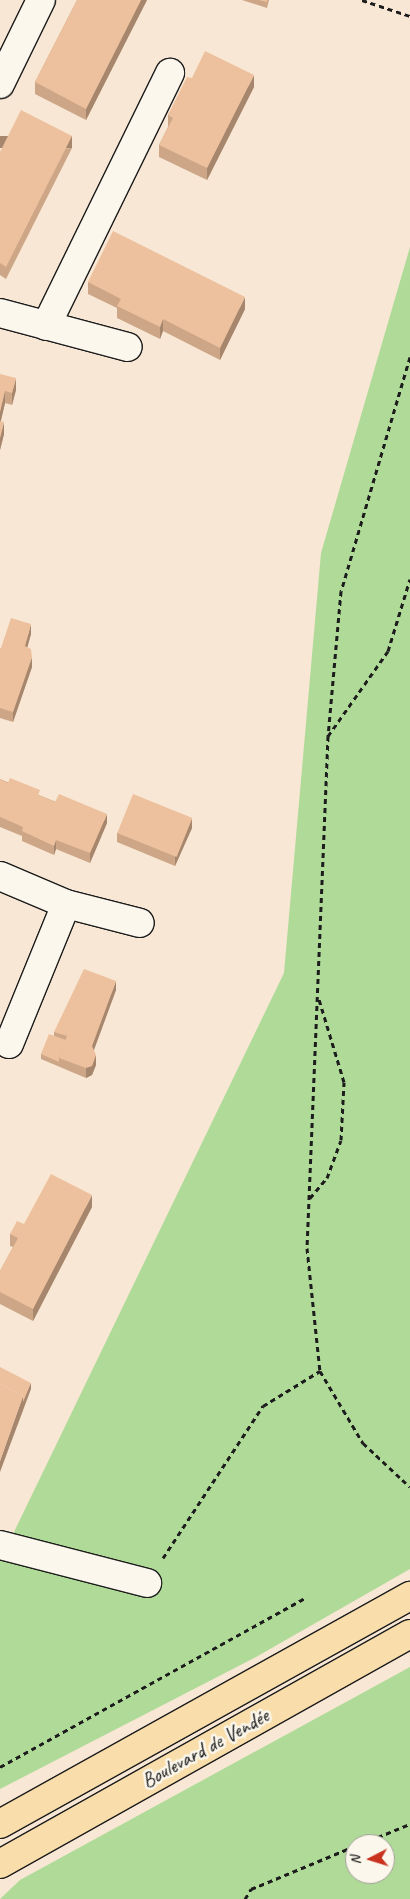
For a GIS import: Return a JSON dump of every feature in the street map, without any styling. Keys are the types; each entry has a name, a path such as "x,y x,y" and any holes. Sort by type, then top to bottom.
{"highway":[{"name":"Boulevard de Vendée","path":"0,1824 410,1596"},
{"name":"Boulevard de Vendée","path":"0,1864 403,1638"}],"street":[{"path":"0,84 41,0"},
{"path":"46,326 170,73"},
{"path":"0,314 128,347"},
{"path":"0,876 66,904 140,923"},
{"path":"9,1044 66,904"},
{"path":"0,1546 147,1583"}],"path":[{"path":"362,0 410,16"},
{"path":"410,357 342,591 328,736 307,1248 320,1371 363,1443 410,1487"},
{"path":"328,736 388,651 410,579"},
{"path":"310,1198 327,1178 341,1140 344,1082 318,996"},
{"path":"147,1583 263,1406 320,1371"},
{"path":"0,1767 307,1598"},
{"path":"386,1834 410,1824"},
{"path":"245,1899 252,1889 345,1850"}],"green space":[{"path":"410,247 410,1569 256,1657 0,1789 0,1561 284,973 321,553"},
{"path":"410,1667 410,1899 0,1899 20,1880"}],"building":[{"path":"77,0 141,0 86,109 35,82"},
{"path":"205,51 254,75 207,168 159,145 173,118 168,115 187,77 192,78"},
{"path":"21,110 72,136 6,267 0,263 0,152"},
{"path":"113,231 245,297 220,348 163,319 160,327 117,306 121,299 88,282"},
{"path":"0,374 16,378 12,393 5,391 0,412"},
{"path":"0,421 4,422 0,438"},
{"path":"11,618 31,624 25,646 31,649 32,657 13,712 0,708 0,648"},
{"path":"10,778 40,790 38,795 55,802 59,794 107,814 90,853 56,840 54,846 22,831 23,827 0,817 0,779 8,783"},
{"path":"133,794 192,818 177,857 117,833"},
{"path":"84,969 116,981 92,1046 96,1055 92,1066 86,1068 59,1058 67,1036 54,1032"},
{"path":"49,1034 66,1040 59,1062 41,1054"},
{"path":"51,1174 92,1195 33,1309 0,1292 0,1271 18,1238 10,1234 17,1221 24,1224"},
{"path":"0,1367 31,1383 23,1402 23,1396 0,1384"},
{"path":"0,1384 23,1396 0,1461"}]}
